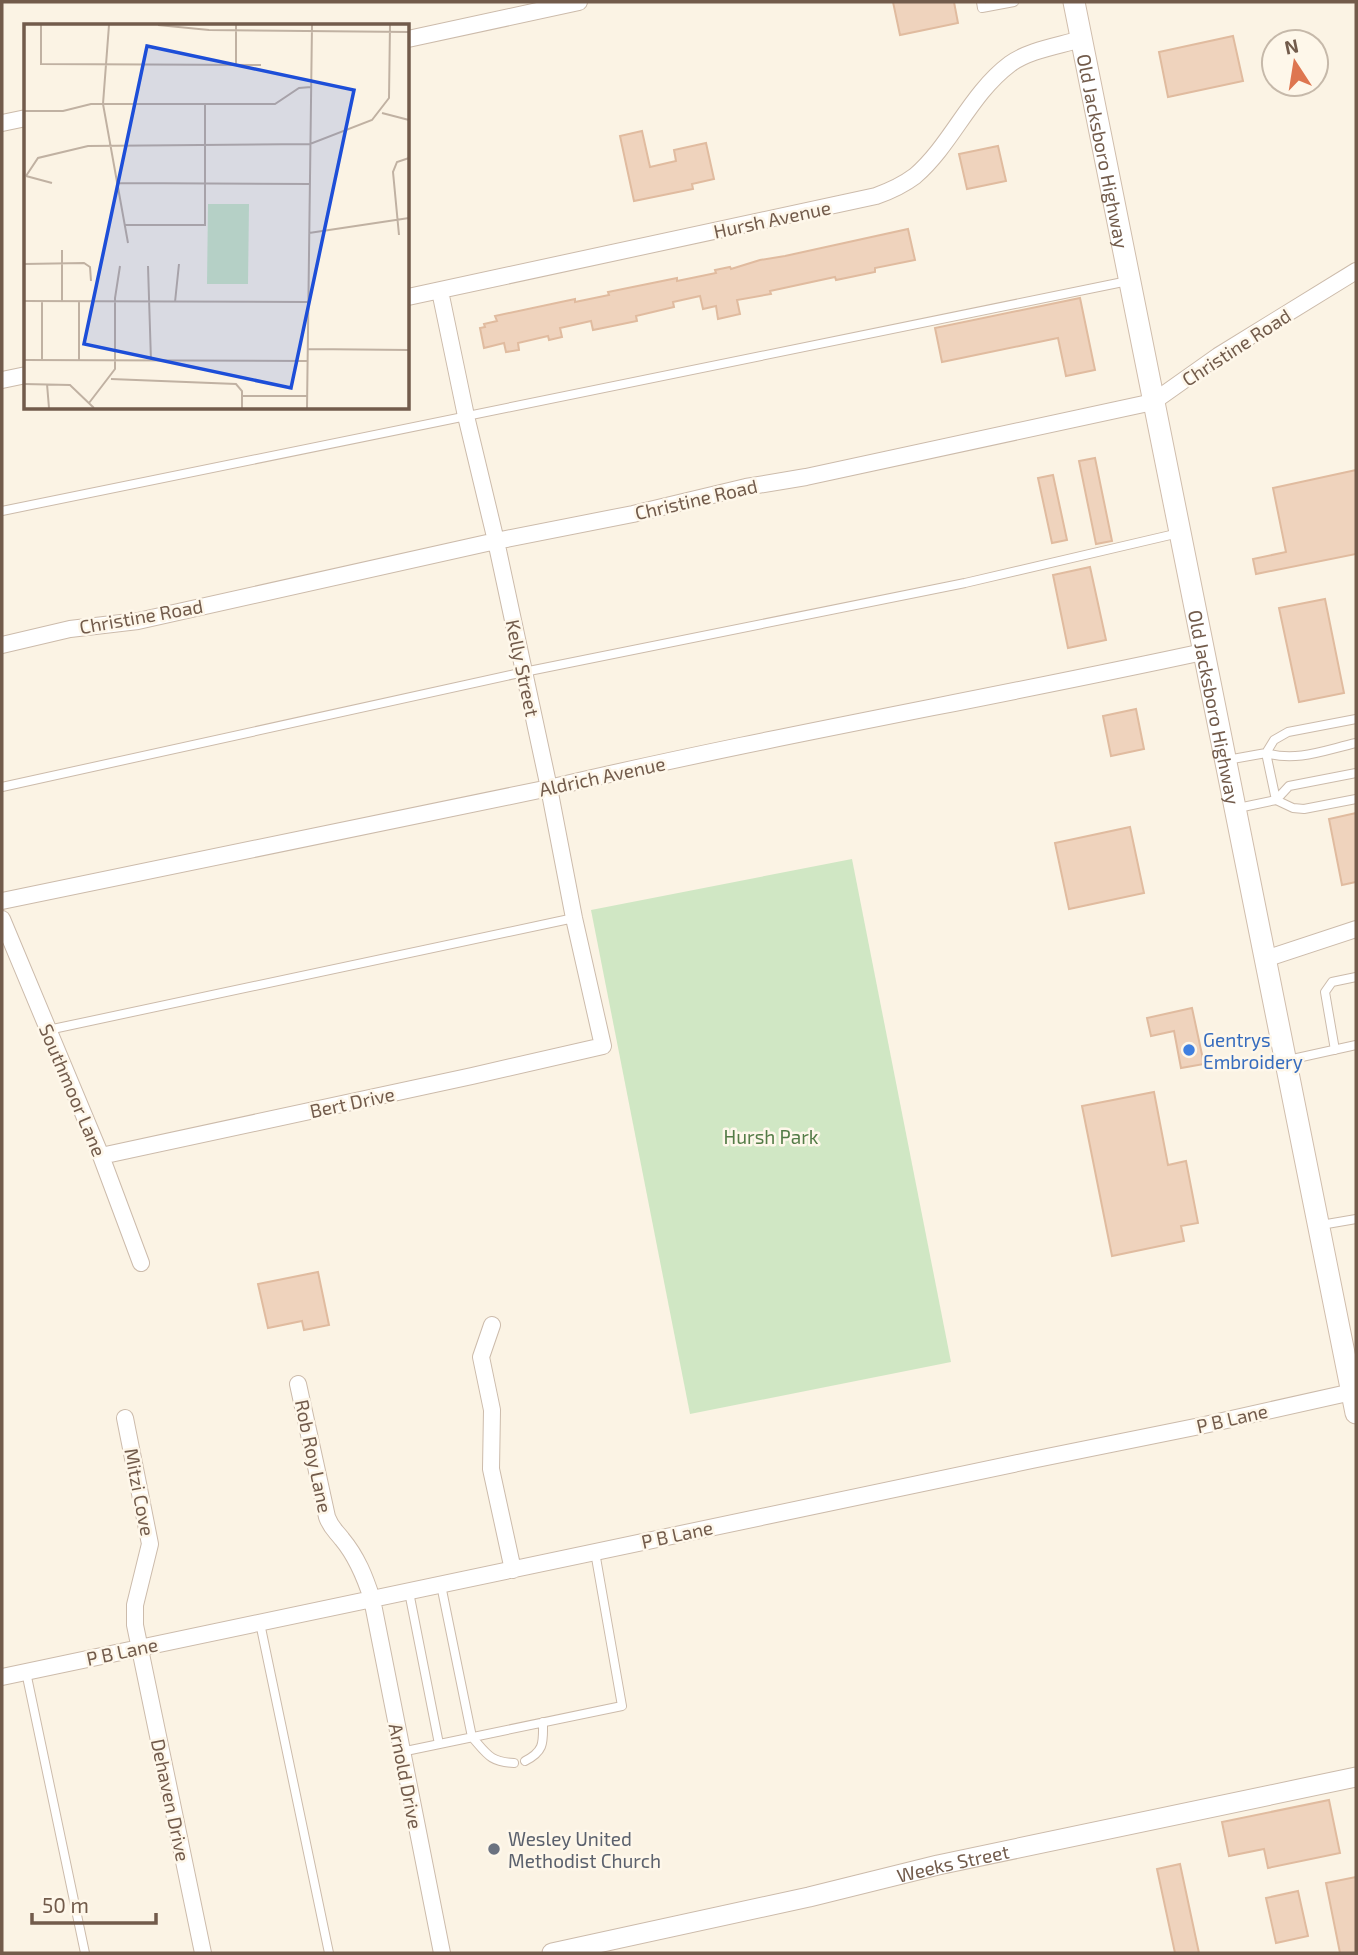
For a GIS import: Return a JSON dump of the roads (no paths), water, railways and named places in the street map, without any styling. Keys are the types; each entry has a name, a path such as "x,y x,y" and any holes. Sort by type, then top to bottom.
{"main road":[{"name":"Old Jacksboro Highway","path":"1074,2 1318,1226 1352,1378 1356,1413"}],"street":[{"path":"410,39 579,2"},
{"name":"Hursh Avenue","path":"410,297 877,196 914,176 943,146 989,82 1010,64 1033,53 1081,39"},
{"path":"2,123 24,118"},
{"name":"Christine Road","path":"2,645 70,629 138,621 496,541 1153,402 1218,356 1356,271"},
{"name":"Kelly Street","path":"440,291 603,1046"},
{"path":"2,380 24,375"},
{"name":"Aldrich Avenue","path":"2,901 1203,652"},
{"name":"Southmoor Lane","path":"2,919 101,1156 141,1264"},
{"path":"1265,958 1356,929"},
{"name":"Bert Drive","path":"101,1156 603,1046"},
{"path":"492,1325 481,1357 492,1410 491,1469 513,1570"},
{"name":"P B Lane","path":"2,1677 1200,1426 1352,1378"},
{"name":"Rob Roy Lane","path":"298,1384 331,1529 341,1538 363,1570 372,1599"},
{"name":"Mitzi Cove","path":"125,1418 150,1544 135,1605 139,1648"},
{"name":"Arnold Drive","path":"372,1599 442,1953"},
{"name":"Dehaven Drive","path":"139,1648 203,1953"},
{"name":"Weeks Street","path":"552,1953 809,1897 938,1865 1356,1777"}],"lane":[{"path":"981,2 982,8 1014,2"},
{"path":"2,510 1128,281"},
{"path":"2,788 524,672 965,583 1179,533"},
{"path":"1276,800 1266,753 1274,740 1288,732 1356,719"},
{"path":"1225,761 1266,753 1296,757 1356,743"},
{"path":"1235,808 1276,800 1289,786 1356,773"},
{"path":"1276,800 1293,808 1304,809 1356,799"},
{"path":"48,1030 574,918"},
{"path":"1335,1050 1325,992 1332,982 1356,977"},
{"path":"1286,1061 1356,1045"},
{"path":"1318,1226 1356,1219"},
{"path":"401,1752 622,1706 595,1552"},
{"path":"441,1585 472,1737 499,1763 514,1763"},
{"path":"409,1592 439,1744"},
{"path":"260,1623 329,1953"},
{"path":"26,1672 85,1953"},
{"path":"525,1761 536,1755 543,1743 543,1722"}],"place":[{"name":"Gentrys Embroidery","path":"1189,1050"},
{"name":"Wesley United Methodist Church","path":"494,1849"}],"park label":[{"name":"Hursh Park","path":"771,1136"}]}
